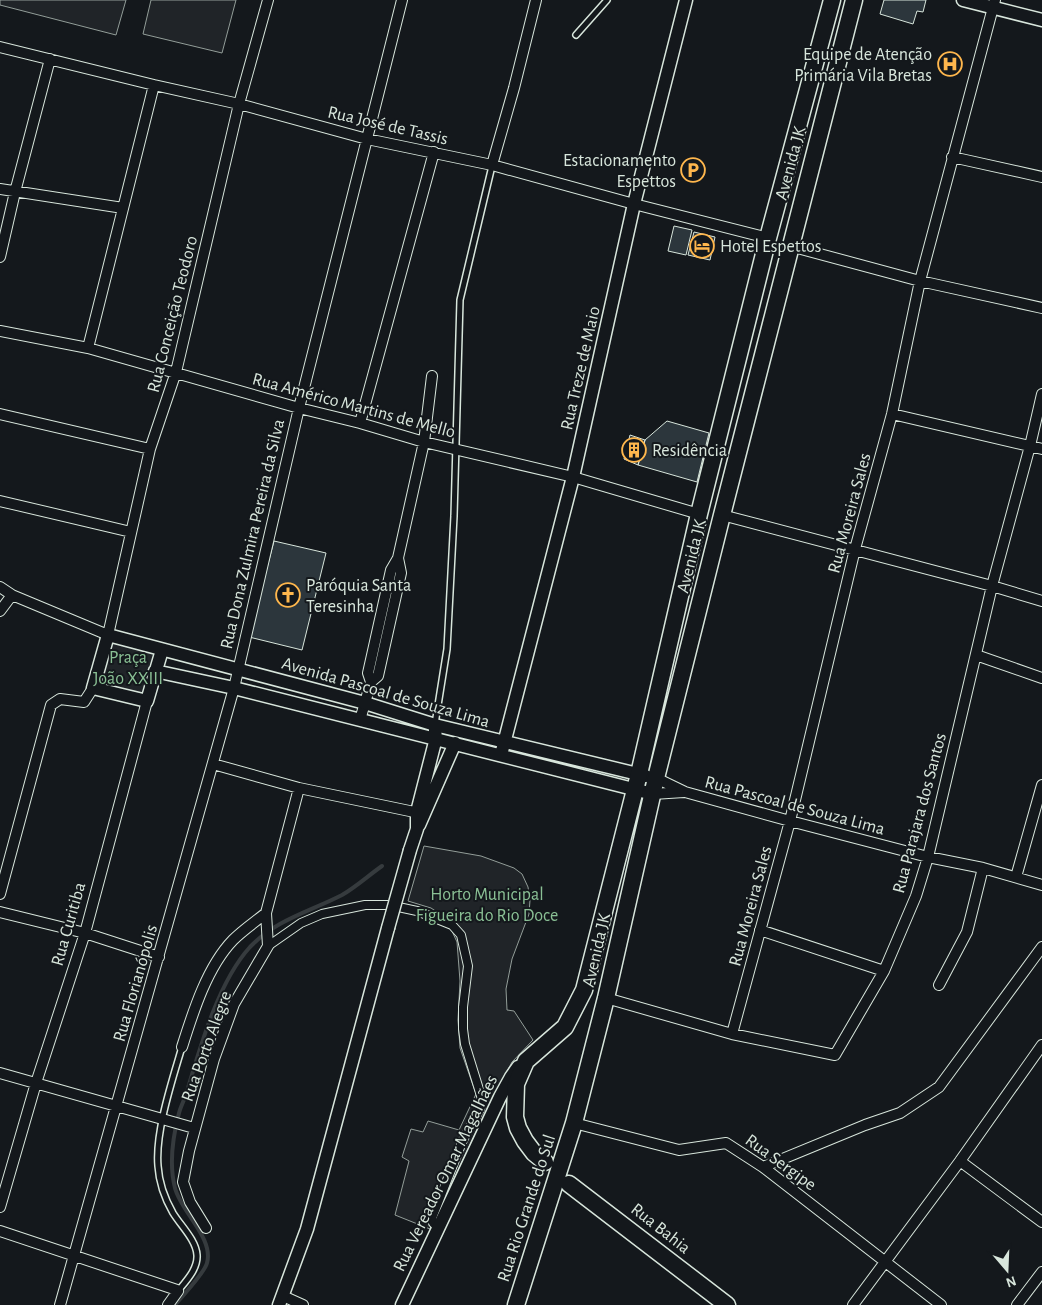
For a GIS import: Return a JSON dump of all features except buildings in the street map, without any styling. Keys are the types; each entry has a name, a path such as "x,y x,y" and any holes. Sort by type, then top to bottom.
{"main road":[{"name":"Avenida JK","path":"526,1061 565,1027 584,990 637,782 699,514 768,238 832,0"},
{"name":"Avenida JK","path":"574,1123 606,998 654,786 854,0"},
{"path":"526,1061 516,1084 515,1117 525,1141 534,1153 545,1162"},
{"name":"Rua Rio Grande do Sul","path":"520,1303 574,1123"},
{"name":"Rua Bahia","path":"569,1184 727,1305"}],"street":[{"name":"Rua Conceição Teodoro","path":"108,635 150,449 176,372 240,104 268,0"},
{"name":"Rua Dona Zulmira Pereira da Silva","path":"237,669 299,408 402,0"},
{"path":"492,165 536,0"},
{"name":"Rua Treze de Maio","path":"502,748 573,478 634,204 686,0"},
{"path":"963,0 994,4 1042,20"},
{"name":"Rua Moreira Sales","path":"732,1034 790,821 855,549 892,414 920,281 994,4"},
{"name":"Rua José de Tassis","path":"0,47 240,104 367,139 492,165 768,238"},
{"path":"0,257 50,59"},
{"path":"88,348 154,85"},
{"path":"360,423 434,152"},
{"path":"952,157 1042,177"},
{"path":"0,189 123,208"},
{"path":"790,246 920,281 1042,308"},
{"name":"Rua Américo Martins de Mello","path":"0,331 88,348 424,442 573,478 699,514"},
{"path":"360,720 371,682 378,676 401,574 398,558 424,442 432,376"},
{"name":"Rua Parajara dos Santos","path":"606,998 732,1034 835,1055 884,971 916,896 928,857 992,586 1042,394"},
{"path":"0,414 150,449"},
{"path":"892,414 1042,449"},
{"path":"0,501 130,532"},
{"path":"722,515 855,549 1042,601"},
{"path":"0,587 12,595 108,635 93,688 84,702 60,699 51,705 0,894"},
{"path":"0,611 12,595"},
{"name":"Avenida Pascoal de Souza Lima","path":"108,635 365,703 502,748 654,786"},
{"name":"Rua Curitiba","path":"0,1207 36,1083 85,933 162,650"},
{"path":"976,655 1042,678"},
{"name":"Rua Florianópolis","path":"60,1305 213,764 234,688 237,669"},
{"name":"Avenida Pascoal de Souza Lima","path":"155,671 234,688 454,743 502,748"},
{"path":"93,688 147,701"},
{"path":"304,1305 281,1300 307,1229 388,928 417,829 436,738 435,725"},
{"path":"421,813 454,743"},
{"path":"213,764 300,788 421,813"},
{"path":"1016,877 1042,785"},
{"name":"Rua Pascoal de Souza Lima","path":"654,786 685,792"},
{"name":"Rua Pascoal de Souza Lima","path":"654,786 685,792 928,857 983,868 1042,884"},
{"path":"268,946 266,913 300,788"},
{"path":"939,985 967,932 983,868"},
{"path":"268,946 301,922 322,914 365,905 389,905 417,911 452,925 461,935 468,966 463,1007 463,1029 465,1044 482,1099 480,1109 463,1140 432,1218 433,1223 438,1228"},
{"path":"0,912 85,933 159,957"},
{"path":"182,1047 198,999 216,964 233,940 266,913"},
{"path":"760,930 884,971"},
{"name":"Rua Porto Alegre","path":"206,1228 190,1202 183,1182 194,1128 214,1059 234,1004 268,946"},
{"path":"763,1167 900,1112 939,1087 1042,947"},
{"path":"853,1305 1040,1052"},
{"name":"Rua Vereador Omar Magalhães","path":"402,1305 510,1077 526,1061"},
{"path":"0,1074 194,1128"},
{"name":"Rua Sergipe","path":"574,1123 679,1150 726,1143 763,1167 941,1305"},
{"path":"960,1161 1042,1222"},
{"path":"0,1231 173,1288 178,1291 168,1305"},
{"path":"1017,1305 1042,1272"}],"lane":[{"path":"576,35 607,0"},
{"path":"435,725 447,649 454,516 460,300 492,165"},
{"path":"178,1291 195,1269 197,1254 192,1241 172,1212 161,1186 158,1166 158,1142 182,1047"}],"green space":[{"path":"0,0 126,0 116,35 0,5"},
{"path":"151,0 236,0 222,53 143,34"},
{"name":"Praça João XXIII","path":"113,640 155,651 144,695 101,683"},
{"name":"Horto Municipal Figueira do Rio Doce","path":"424,846 481,856 514,868 522,874 528,887 530,900 529,914 512,959 506,989 507,1010 514,1011 533,1040 512,1062 485,1113 430,1229 395,1215 409,1161 402,1157 411,1129 423,1132 428,1121 459,1130 476,1094 460,1048 458,1020 460,981 457,942 446,918 431,908 408,901"}],"waterway":[{"path":"175,1305 197,1279 207,1263 206,1244 178,1197 175,1188 172,1170 172,1150 180,1110 205,1033 220,995 239,961 260,937 282,923 342,895 382,866"}],"place":[{"name":"Equipe de Atenção Primária Vila Bretas","path":"950,64"},
{"name":"Estacionamento Espettos","path":"693,170"},
{"name":"Hotel Espettos","path":"702,246"},
{"name":"Residência","path":"634,450"},
{"name":"Paróquia Santa Teresinha","path":"288,595"}]}
